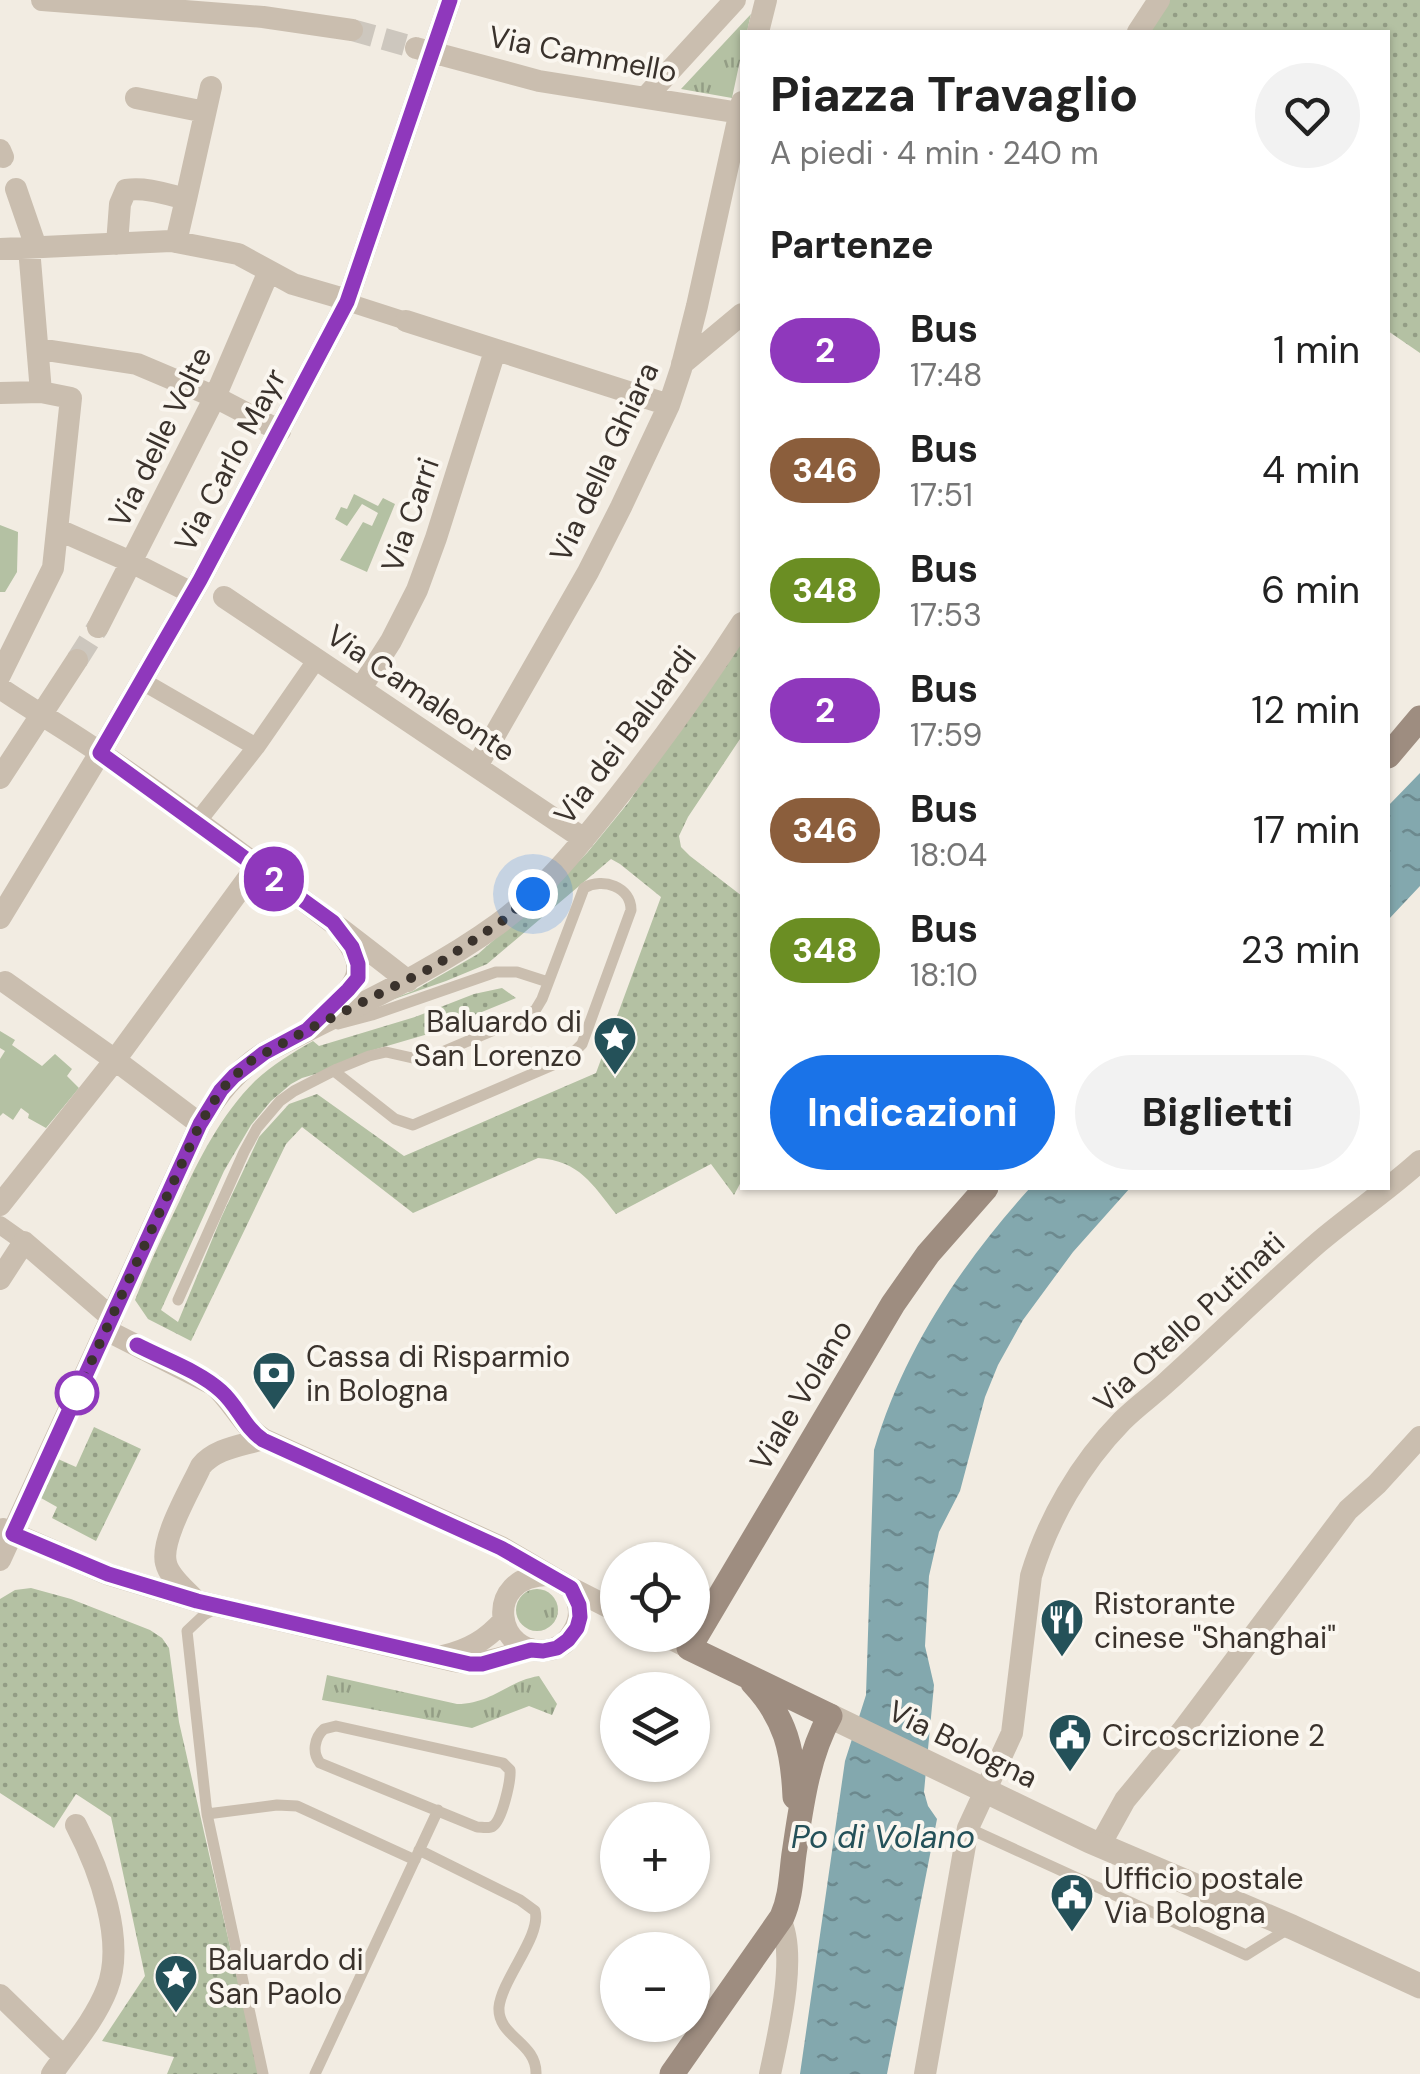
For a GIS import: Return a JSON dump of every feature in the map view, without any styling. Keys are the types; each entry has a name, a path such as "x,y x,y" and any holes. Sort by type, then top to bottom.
{"main road":[{"path":"1390,754 1420,718"},
{"name":"Viale Volano","path":"710,1613 893,1304 938,1240 984,1190"},
{"name":"Via Bologna","path":"697,1652 841,1721"},
{"path":"750,1679 771,1704 788,1740 796,1797 794,1861"},
{"path":"672,2074 780,1920 788,1900 815,1746 841,1721"}],"street":[{"path":"42,0 263,17 352,30"},
{"name":"Via Carlo Mayr","path":"0,918 142,681 207,589 280,431 347,302 424,51 450,0"},
{"path":"646,97 736,0"},
{"path":"758,30 766,0"},
{"path":"1139,30 1160,0"},
{"name":"Via Cammello","path":"424,51 540,81 740,108"},
{"path":"176,242 211,87"},
{"path":"136,98 206,112"},
{"name":"Via della Ghiara","path":"477,766 597,556 669,404 682,364 740,112"},
{"path":"16,189 33,248 41,392"},
{"path":"117,244 120,204 126,190 144,189 186,199"},
{"path":"0,249 176,242 238,254 294,284 669,404"},
{"name":"Via delle Volte","path":"98,627 215,397 269,271"},
{"path":"682,364 740,316"},
{"path":"39,349 137,364 215,397 280,431"},
{"name":"Via Carri","path":"361,688 417,590 495,351"},
{"path":"0,393 41,392 70,398 53,568 0,675"},
{"name":"Via Camaleonte","path":"59,530 207,589 584,839"},
{"name":"Via dei Baluardi","path":"0,1560 7,1531 109,1324 200,1124 221,1090 249,1062 408,981 501,922 533,894 584,839 694,697 740,626"},
{"path":"197,822 256,747 317,659"},
{"path":"0,778 77,660"},
{"path":"142,681 256,747"},
{"path":"0,688 197,822 408,981"},
{"path":"0,1206 115,1060 257,866"},
{"path":"307,1030 358,978 352,947 333,922"},
{"path":"3,980 200,1124"},
{"name":"Via Otello Putinati","path":"1390,1185 1420,1161"},
{"name":"Via Otello Putinati","path":"925,2074 974,1785 1012,1733 1030,1576 1050,1524 1098,1448 1137,1406 1321,1240 1384,1190"},
{"path":"0,1225 24,1242 109,1324 214,1385 263,1440 489,1542 600,1603"},
{"path":"0,1279 24,1242"},
{"path":"1100,1845 1126,1800 1348,1510 1420,1437"},
{"path":"208,1604 170,1573 166,1565 168,1540 200,1466 216,1452 263,1440"},
{"path":"7,1531 108,1574 208,1604 470,1664 531,1650"},
{"path":"489,1542 511,1569 514,1580 504,1604 504,1620 522,1646 543,1651 557,1648 577,1628 600,1621"},
{"path":"512,1589 533,1575 548,1575"},
{"path":"571,1588 579,1605 577,1628"},
{"path":"440,1656 476,1645 504,1620"},
{"name":"Via Bologna","path":"841,1721 1283,1933 1420,1986"},
{"path":"0,1995 58,2066 107,1991 114,1959 111,1930 96,1866 76,1825"},
{"path":"770,2074 789,1947 780,1920"}],"lane":[{"path":"178,1300 257,1128 280,1100 334,1071 369,1056 386,1052 417,1059 438,1055 530,1013 539,1004 584,888 602,883 626,894 630,910 582,1044 567,1059 413,1125 394,1119 334,1071"},
{"path":"307,1030 356,1020 496,972 517,972 548,982"},
{"path":"208,1604 204,1615 187,1631 207,1814 263,2074"},
{"path":"336,1726 508,1766 510,1778 494,1826 477,1827 438,1810 320,1763 315,1754 320,1731 336,1726"},
{"path":"207,1814 296,1806 531,1907 537,1914 536,1923 504,1990 499,2011 504,2025 530,2052 536,2074"},
{"path":"315,2074 438,1810"},
{"path":"968,1828 1246,1955 1283,1933"}],"green space":[{"path":"1165,0 1420,0 1420,353 1390,332 1390,30 1144,30"},
{"path":"751,14 747,30 740,30 740,60 732,98 681,89"},
{"path":"354,494 378,506 383,498 395,504 367,572 340,560 363,522 372,526 378,513 362,504 347,526 335,519 341,507 347,509"},
{"path":"0,525 18,532 17,572 5,592 0,592"},
{"path":"740,637 740,739 679,836 681,847 690,856 740,894 740,1184 734,1195 711,1164 616,1214 575,1169 538,1158 413,1213 302,1127 286,1144 191,1341 148,1319 135,1300 212,1137 255,1081 313,1041 319,1046 502,988 516,998 302,1078 271,1101 251,1125 224,1171 161,1310 178,1322 259,1137 289,1104 317,1094 404,1156 596,1073 661,897 611,859 487,964 360,1011 413,991 478,954 587,853 628,803"},
{"path":"0,1031 15,1040 12,1045 42,1066 55,1054 72,1069 67,1076 79,1088 46,1128 28,1118 29,1114 21,1108 13,1120 3,1113 0,1116 0,1059 5,1051 0,1048"},
{"path":"94,1427 141,1449 96,1541 52,1518 57,1507 41,1498 58,1459 76,1467"},
{"path":"31,1588 150,1630 169,1648 179,1722 259,2074 167,2074 174,2057 102,2041 145,1976 111,1817 76,1794 54,1828 0,1793 0,1599 15,1590"},
{"path":"537,1589 552,1595 558,1610 552,1625 537,1631 522,1625 516,1610 522,1595"},
{"path":"327,1675 457,1704 481,1700 539,1676 557,1704 552,1715 529,1706 472,1728 322,1700"}],"water":[{"path":"1420,773 1420,886 1390,918 1390,804"},
{"name":"Po di Volano","path":"1028,1190 1128,1190 1073,1252 1023,1320 998,1365 985,1397 960,1491 939,1532 929,1576 925,1646 934,1685 924,1792 937,1819 887,2074 800,2074 845,1761 866,1695 874,1450 918,1343 958,1278"}],"tunnel":[{"path":"352,30 416,48"},
{"path":"77,660 98,627"}],"bus line":[{"name":"2","path":"137,1345 214,1385 263,1440 501,1548 566,1583 579,1605 577,1628 557,1648 470,1664 197,1601 108,1574 13,1534 210,1106 249,1062 307,1030 358,978 352,947 333,922 100,753 200,580 347,302 450,0"}],"place":[{"name":"Baluardo di San Lorenzo","path":"615,1076"},
{"name":"Cassa di Risparmio in Bologna","path":"274,1411"},
{"name":"Ristorante cinese \"Shanghai\"","path":"1062,1658"},
{"name":"Circoscrizione 2","path":"1070,1773"},
{"name":"Ufficio postale Via Bologna","path":"1072,1933"},
{"name":"Baluardo di San Paolo","path":"176,2014"}],"route":[{"path":"77,1393 200,1124 221,1090 249,1062 433,967 501,922 533,894"}]}
